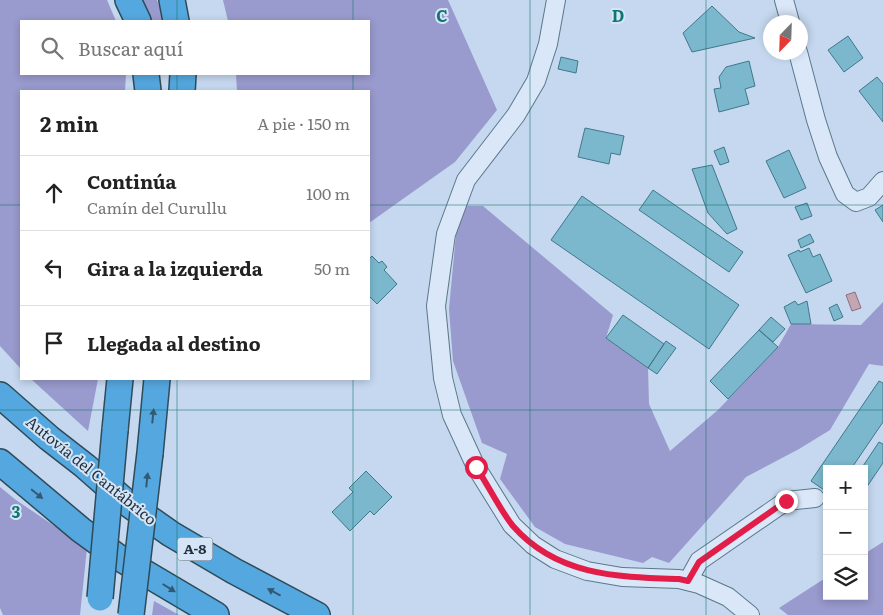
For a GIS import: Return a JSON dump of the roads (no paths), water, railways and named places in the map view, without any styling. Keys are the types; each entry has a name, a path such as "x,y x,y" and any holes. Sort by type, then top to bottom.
{"highway":[{"path":"128,0 138,20"},
{"path":"172,0 176,20"},
{"path":"146,75 148,90"},
{"path":"182,75 182,90"},
{"path":"0,375 85,466"},
{"path":"99,606 120,380"},
{"path":"132,615 157,380"},
{"name":"Autovía del Cantábrico","path":"0,395 127,503 171,534 234,571 317,615"},
{"path":"0,462 82,530 118,557 216,615"}],"street":[{"path":"556,0 548,44 536,82 516,115 466,180 446,234 436,306 443,378 452,415 476,467 512,524 533,545 555,559 587,571 622,577 679,579 699,584 728,597 750,615"},
{"path":"784,0 788,15"},
{"path":"800,60 828,156 845,194 856,202 869,197 883,181"},
{"path":"688,581 699,562 786,501 815,498"}]}
